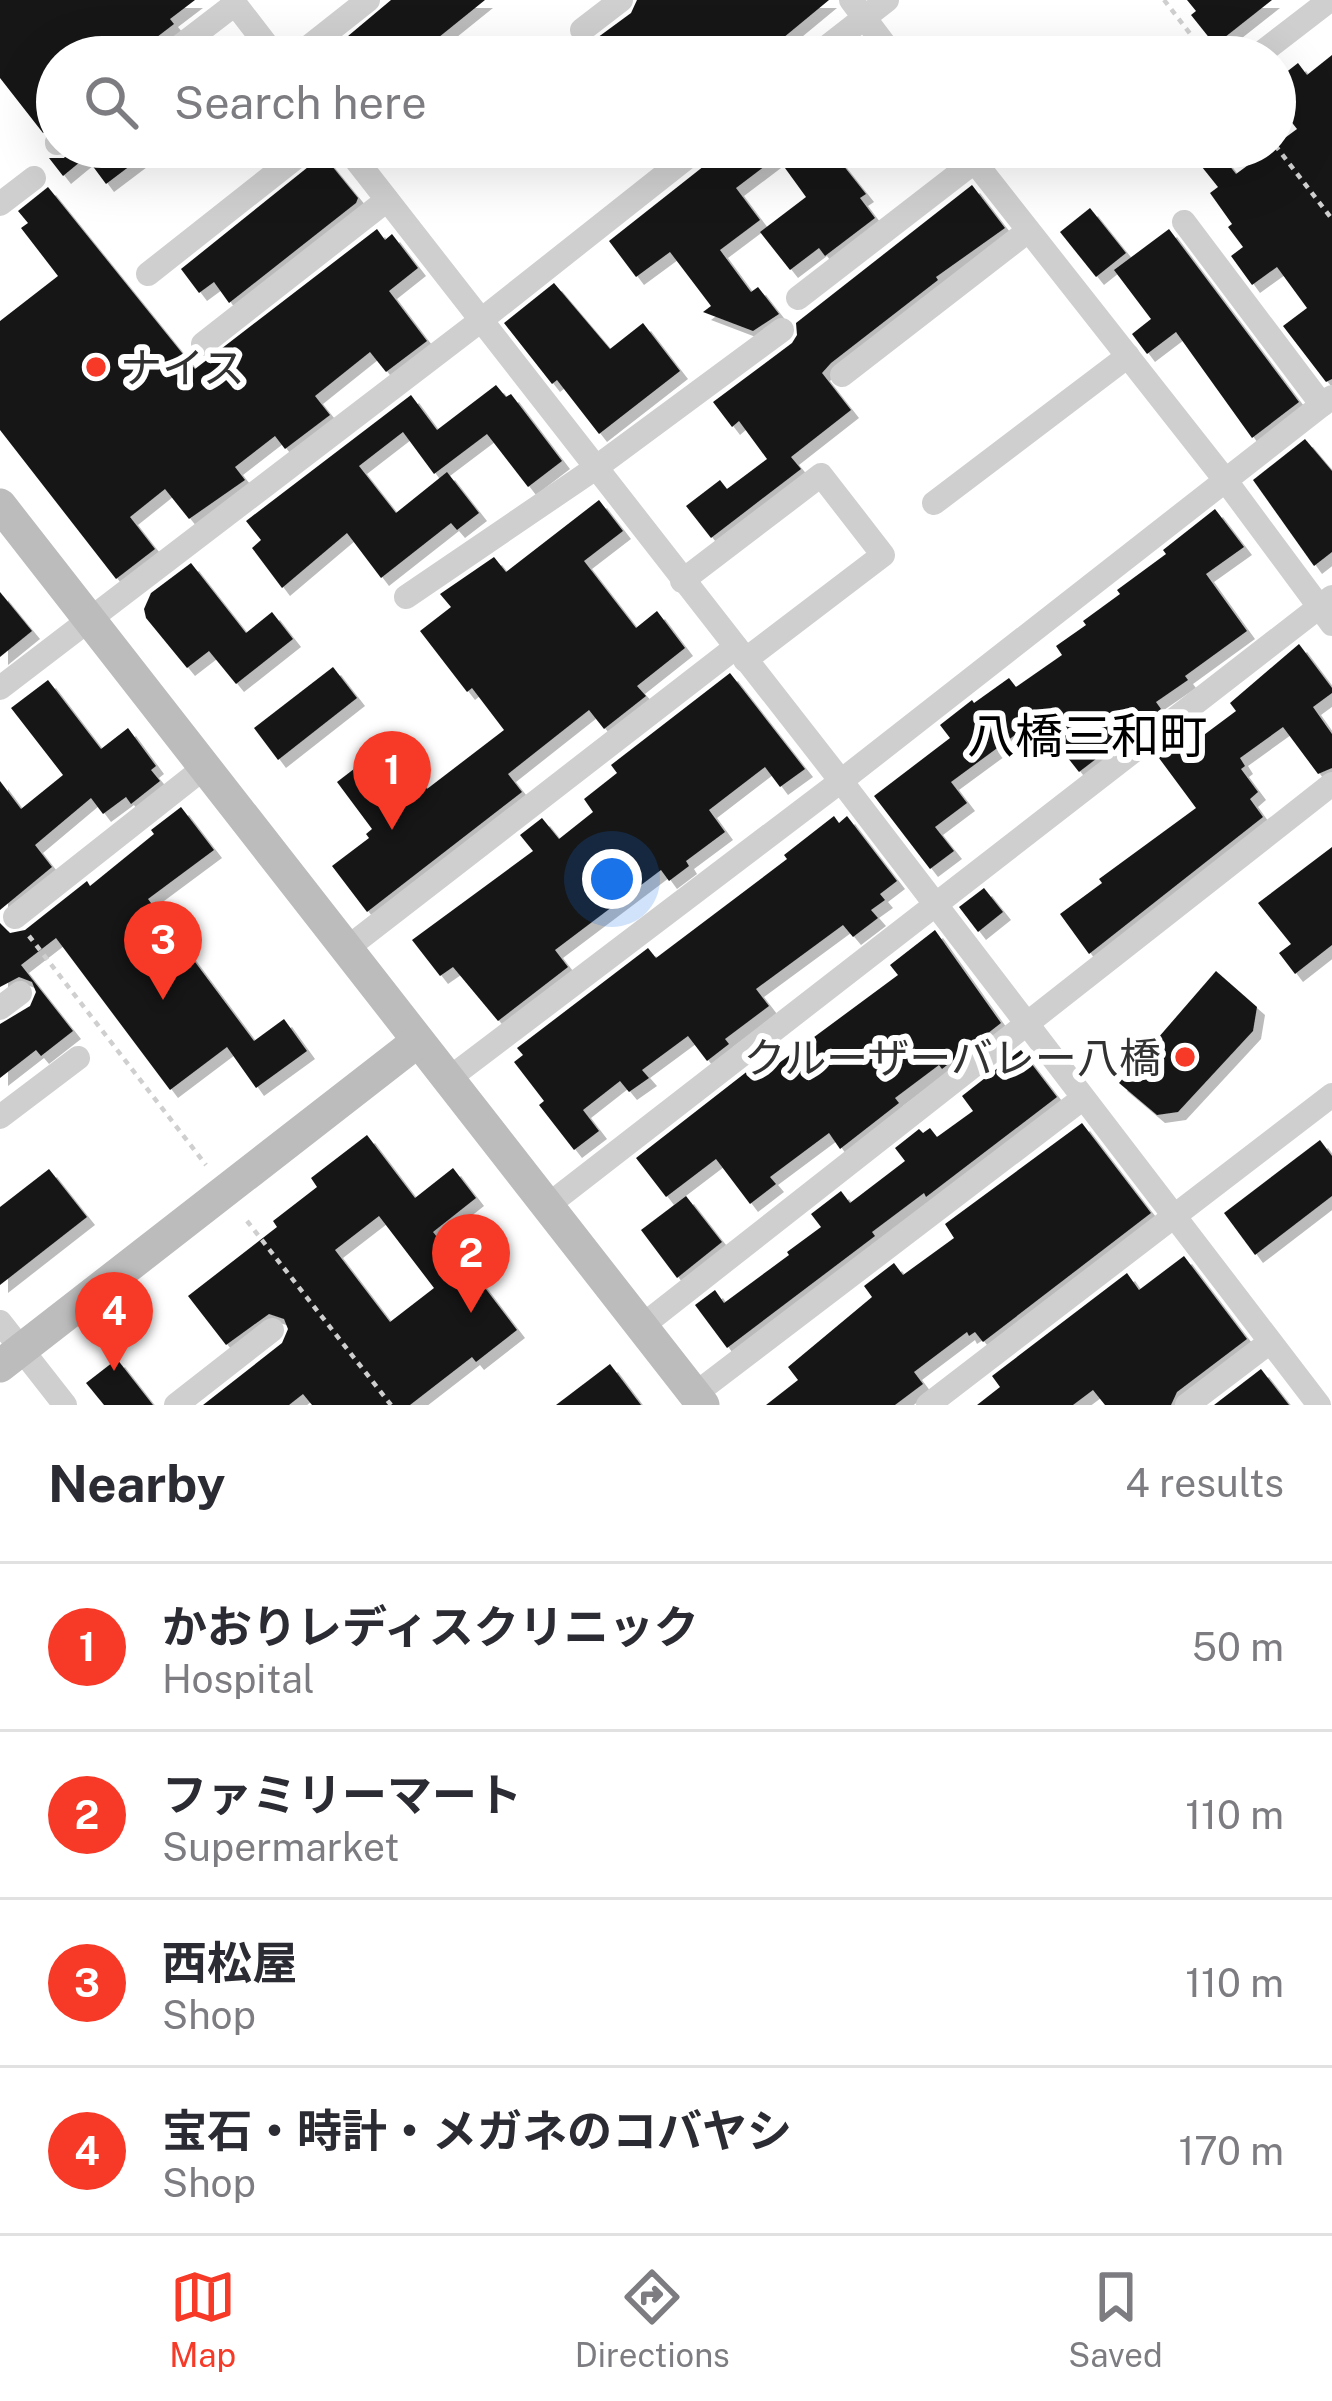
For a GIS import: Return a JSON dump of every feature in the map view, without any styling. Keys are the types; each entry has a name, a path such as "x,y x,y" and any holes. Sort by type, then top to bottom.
{"street":[{"path":"323,36 368,0"},
{"path":"582,30 621,0"},
{"path":"833,36 857,9 886,0"},
{"path":"1283,36 1330,0"},
{"path":"192,36 233,2 260,36"},
{"path":"857,9 878,36"},
{"path":"148,274 282,168"},
{"path":"362,168 841,781 1319,1405"},
{"path":"0,688 673,168"},
{"path":"799,298 952,168"},
{"path":"547,1206 935,904 1328,609 979,168"},
{"path":"0,204 34,178"},
{"path":"203,344 387,200"},
{"path":"447,1080 841,781 1327,401 1184,222"},
{"path":"842,375 1028,231"},
{"path":"406,597 595,470 782,329"},
{"path":"934,503 1128,356"},
{"path":"346,949 740,653 883,555 821,475 682,581"},
{"path":"0,505 699,1400 1082,1099"},
{"path":"15,917 205,767"},
{"path":"642,1326 1332,784"},
{"path":"10,1358 418,1041"},
{"path":"0,1117 78,1058"},
{"path":"928,1405 1332,1096"},
{"path":"0,1322 10,1358 65,1405"},
{"path":"176,1405 272,1330"},
{"path":"1187,1405 1270,1342"}],"path":[{"path":"1164,0 1192,36"},
{"path":"1292,168 1332,220"},
{"path":"15,917 213,1174"},
{"path":"247,1222 391,1405"}],"building":[{"path":"0,0 195,0 170,19 174,24 158,36 36,36 36,124 0,78"},
{"path":"391,0 485,0 440,36 348,36"},
{"path":"637,0 829,0 785,36 600,36 631,13"},
{"path":"1187,0 1272,0 1226,36 1208,36 1191,15 1196,11"},
{"path":"1332,55 1332,379 1326,382 1283,326 1307,308 1277,267 1252,285 1231,256 1243,247 1210,193 1218,187 1203,168 1231,168 1236,174 1244,168 1296,168 1296,65 1307,75"},
{"path":"94,168 127,168 106,184"},
{"path":"307,168 334,168 358,198 229,303 214,282 199,293 181,269"},
{"path":"701,168 762,168 736,188 760,220 720,250 751,292 758,287 779,314 753,331 703,312 711,306 670,252 636,277 609,241"},
{"path":"785,168 845,168 866,194 860,198 875,218 825,256 819,248 790,270 760,232 806,197"},
{"path":"972,185 1005,228 831,363 822,373 851,410 791,457 801,469 711,538 686,506 720,480 727,489 767,459 739,421 732,427 713,402 792,343 796,323"},
{"path":"48,187 195,369 377,229 385,240 392,234 418,268 389,291 427,341 386,372 370,352 315,396 330,415 285,449 275,436 235,467 245,480 189,519 165,489 130,517 155,549 116,579 0,430 0,321 58,276 21,228 28,223 18,211"},
{"path":"1090,208 1126,253 1096,277 1060,232"},
{"path":"1169,229 1299,402 1252,438 1176,332 1147,354 1132,334 1151,319 1114,270"},
{"path":"554,283 610,349 643,323 680,371 599,434 504,323"},
{"path":"496,385 506,397 511,394 562,461 528,487 487,434 434,474 403,432 359,466 396,513 447,472 479,513 457,530 451,523 381,578 347,533 282,588 252,548 261,540 246,521 411,395 437,430"},
{"path":"1305,439 1332,471 1332,552 1314,566 1253,480"},
{"path":"599,500 623,531 584,561 636,628 657,611 685,648 637,686 646,696 604,729 589,710 508,774 522,792 367,912 332,866 369,838 366,834 372,829 337,782 389,742 427,789 504,730 472,688 467,692 420,631 451,607 440,594 494,557 506,572"},
{"path":"1215,509 1244,547 1206,574 1247,631 1185,676 1188,680 1156,702 1161,709 1079,772 1041,724 1019,740 1015,735 951,782 967,803 935,827 954,851 930,869 874,796 950,738 940,725 972,700 974,703 1009,678 1016,687 1062,655 1056,646 1086,625 1083,621 1120,594 1117,590"},
{"path":"191,563 246,633 272,612 293,639 236,684 209,651 187,668 146,618 144,609 151,593"},
{"path":"0,592 32,631 0,657"},
{"path":"1299,644 1332,688 1313,707 1332,734 1332,768 1318,774 1283,727 1240,758 1245,766 1241,769 1258,792 1250,799 1263,817 1089,954 1060,914 1102,883 1099,879 1196,808 1156,754 1181,735 1189,746 1236,711 1230,703"},
{"path":"333,667 357,698 278,760 254,728"},
{"path":"730,673 805,769 780,787 765,767 709,810 725,832 686,861 689,866 669,881 661,870 555,950 568,967 498,1021 453,967 440,976 412,940 533,851 520,835 542,818 559,839 593,812 584,799 617,773 611,765"},
{"path":"48,680 101,749 128,728 156,766 151,770 160,781 131,804 126,797 103,814 91,798 35,845 52,867 0,910 0,781 21,809 63,775 11,708"},
{"path":"181,807 214,850 148,899 254,1041 284,1019 307,1051 256,1088 227,1047 170,1090 56,938 21,965 73,1031 41,1056 36,1050 0,1078 0,1024 30,1006 36,992 32,982 19,977 0,987 0,923 10,933 25,930 87,881 90,886"},
{"path":"834,816 839,823 847,816 897,881 880,894 885,900 871,910 878,918 853,937 843,925 756,989 769,1006 725,1039 729,1044 707,1061 688,1036 642,1070 649,1078 629,1092 620,1081 583,1110 599,1131 574,1150 514,1062 523,1055 517,1048 648,948 656,958 787,859 784,855"},
{"path":"1332,847 1332,945 1295,974 1279,953 1291,944 1258,903"},
{"path":"984,888 1003,912 978,932 959,907"},
{"path":"935,930 1001,1023 895,1098 899,1103 840,1149 829,1133 770,1177 776,1184 750,1204 716,1159 666,1197 636,1158 749,1070 756,1080 898,975 890,965"},
{"name":"クルーザーバレー八橋","path":"1216,971 1257,1007 1253,1031 1178,1112 1157,1115 1119,1083"},
{"path":"1021,1050 1057,1097 872,1232 875,1236 727,1348 695,1305 715,1290 724,1303 789,1255 821,1227 811,1214 841,1191 850,1203 905,1161 895,1148 919,1129 923,1133 930,1128 937,1137 973,1111 962,1096"},
{"path":"1082,1123 1151,1213 983,1342 975,1332 969,1336 967,1332 914,1372 923,1384 895,1405 766,1405 798,1380 788,1367 872,1297 864,1286 894,1263 903,1275 954,1238 945,1224"},
{"path":"367,1135 415,1198 453,1168 476,1198 433,1232 461,1267 466,1263 517,1330 476,1362 472,1357 410,1405 312,1405 303,1394 289,1405 203,1405 282,1343 288,1329 284,1319 269,1314 226,1345 188,1296 277,1227 273,1221 317,1187 311,1178","holes":["379,1216 434,1288 390,1322 335,1250"]},
{"path":"1320,1140 1332,1156 1332,1196 1255,1255 1224,1213"},
{"path":"49,1169 87,1217 0,1285 0,1207"},
{"path":"686,1196 722,1242 677,1278 641,1230"},
{"path":"1184,1256 1247,1339 1177,1392 1171,1405 1105,1405 1093,1390 1073,1405 977,1405 1000,1387 992,1376 1127,1273 1139,1290"},
{"path":"117,1359 153,1405 104,1405 86,1383"},
{"path":"610,1364 641,1405 556,1405"},
{"path":"1261,1369 1289,1405 1214,1405"}],"place":[{"name":"ナイス","path":"96,367"},
{"name":"かおりレディスクリニック","path":"392,830"},
{"name":"西松屋","path":"163,1000"},
{"name":"クルーザーバレー八橋","path":"1185,1057"},
{"name":"ファミリーマート","path":"471,1313"},
{"name":"宝石・時計・メガネのコバヤシ","path":"114,1371"}],"district":[{"name":"八橋三和町","path":"1087,735"}]}
